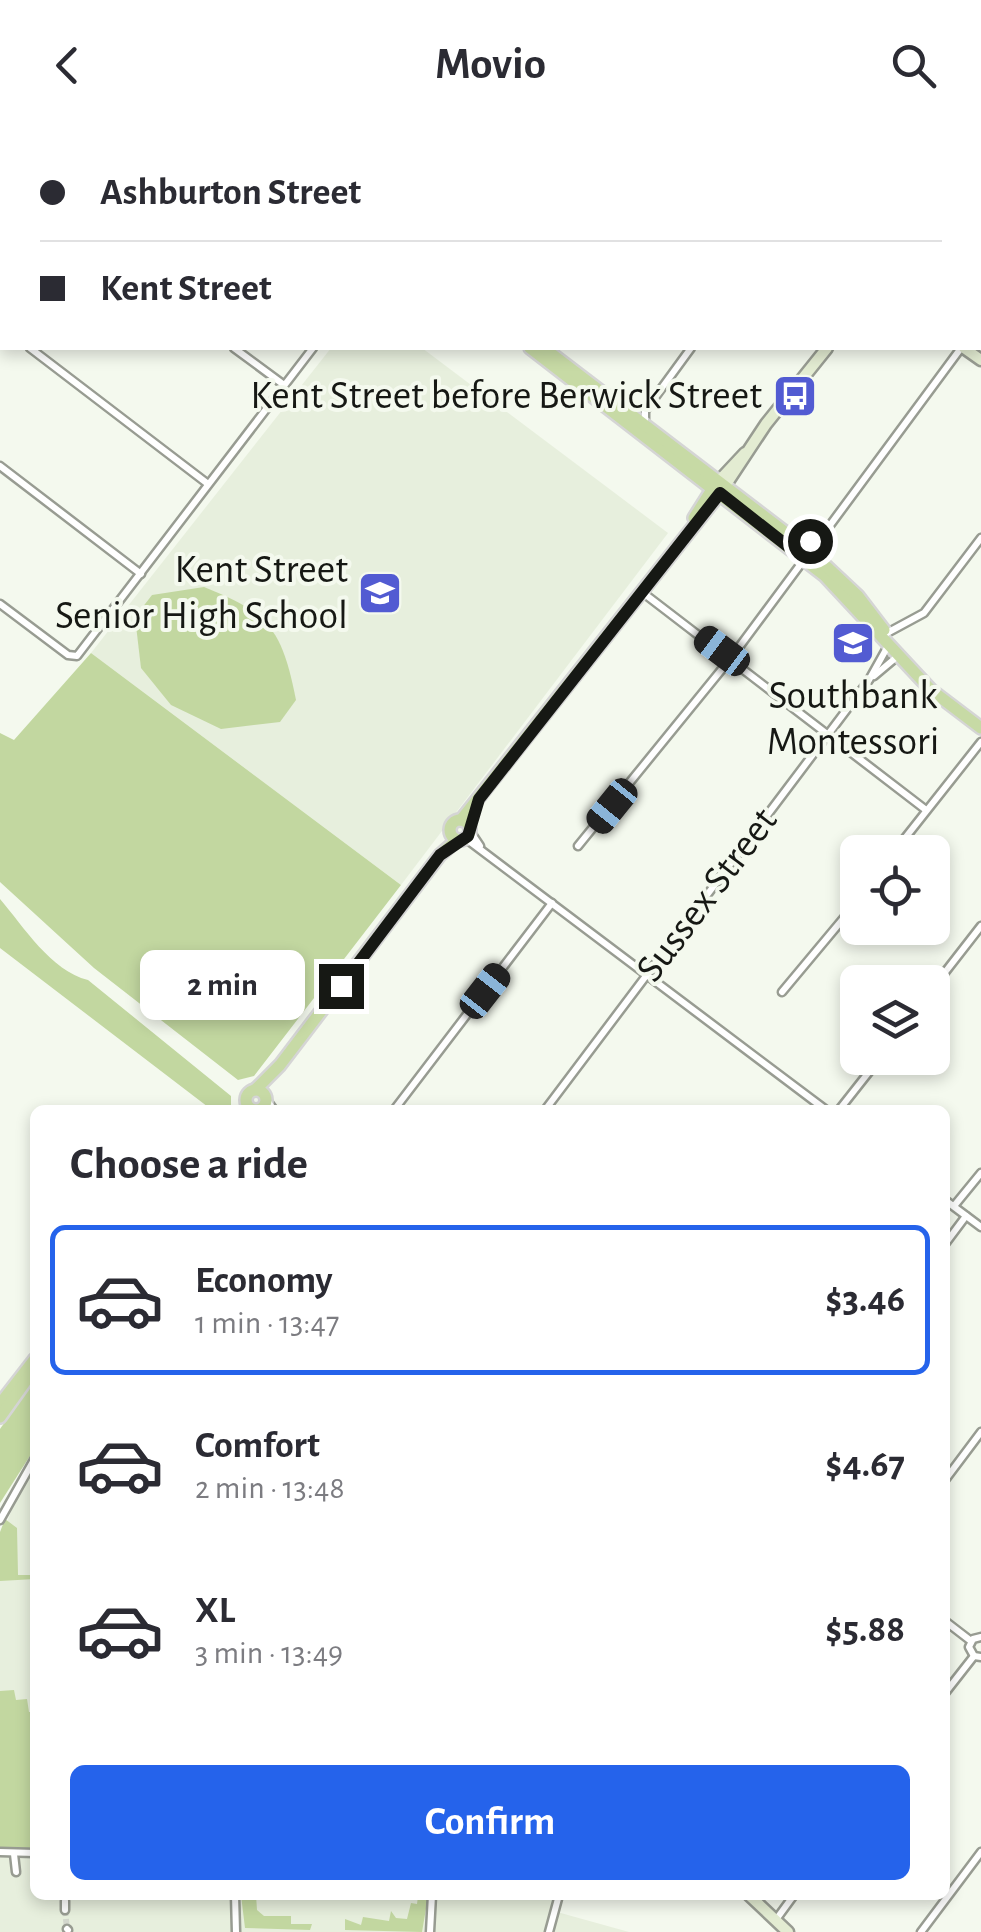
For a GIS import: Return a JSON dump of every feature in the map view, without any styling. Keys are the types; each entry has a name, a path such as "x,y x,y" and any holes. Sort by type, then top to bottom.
{"main road":[{"path":"533,350 807,553 942,699 981,728"},
{"path":"547,350 645,424 719,487"},
{"path":"262,1104 273,1074 462,831 479,799 825,350"},
{"path":"0,1404 30,1365"},
{"path":"0,1417 30,1375"},
{"path":"754,1900 788,1932"}],"street":[{"path":"33,350 208,484"},
{"path":"237,350 284,385"},
{"path":"0,604 68,655 77,656 311,350"},
{"path":"645,424 650,404 690,350"},
{"path":"578,846 731,658 960,350"},
{"path":"0,466 141,574"},
{"path":"887,639 924,614 981,539"},
{"path":"640,590 830,732 926,810"},
{"name":"Sussex Street","path":"549,1105 869,680 887,639"},
{"name":"Sussex Street","path":"869,680 900,655"},
{"path":"907,835 981,742"},
{"path":"462,831 819,1105"},
{"path":"398,1105 552,903"},
{"path":"782,992 840,923"},
{"path":"950,966 981,926"},
{"path":"843,1105 867,1075"},
{"path":"954,1206 981,1173"},
{"path":"950,1203 981,1228"},
{"path":"950,1237 966,1216"},
{"path":"950,1473 981,1432"},
{"path":"0,1520 30,1467"},
{"path":"950,1624 971,1641 977,1657 950,1687"},
{"path":"971,1641 981,1636"},
{"path":"950,1893 981,1852"},
{"path":"0,1855 30,1853"},
{"path":"13,1854 16,1872"},
{"path":"235,1900 236,1932"},
{"path":"430,1932 432,1900"},
{"path":"550,1932 558,1900"},
{"path":"775,1921 790,1900"},
{"path":"921,1932 945,1900"}],"shaded area":[{"name":"Kent Street Senior High School","path":"329,350 425,350 668,533 401,885 91,653"},
{"path":"30,1478 30,1900 552,1900 550,1910 629,1932 0,1932 0,1540 14,1504"}],"green space":[{"path":"204,587 258,616 278,640 296,700 280,722 221,729 171,705 141,668 135,617 152,595"},
{"path":"91,653 401,885 254,1076 238,1080 94,968 0,882 0,733 14,740"},
{"path":"0,899 50,958 88,980 231,1096 231,1105 205,1105 0,948"},
{"path":"30,1386 30,1456 0,1503 0,1429"},
{"path":"5,1519 17,1528 18,1575 30,1575 30,1579 0,1581 0,1532"},
{"path":"14,1690 16,1700 27,1699 30,1712 30,1849 0,1849 0,1691"},
{"path":"242,1900 256,1900 257,1910 264,1916 291,1916 291,1924 312,1924 310,1930 245,1928"},
{"path":"418,1900 427,1900 422,1932 345,1930 345,1919 361,1925 363,1917 389,1921 391,1911 396,1918 407,1919 411,1903 417,1904"}],"tunnel":[{"path":"65,1910 67,1929"}],"place":[{"name":"Kent Street before Berwick Street","path":"795,396"},
{"name":"Kent Street Senior High School","path":"380,593"},
{"name":"Southbank Montessori","path":"853,643"}],"route":[{"path":"341,986 440,855 456,840 468,836 479,799 687,530 720,493 804,559 822,537 822,531 810,541"}]}
